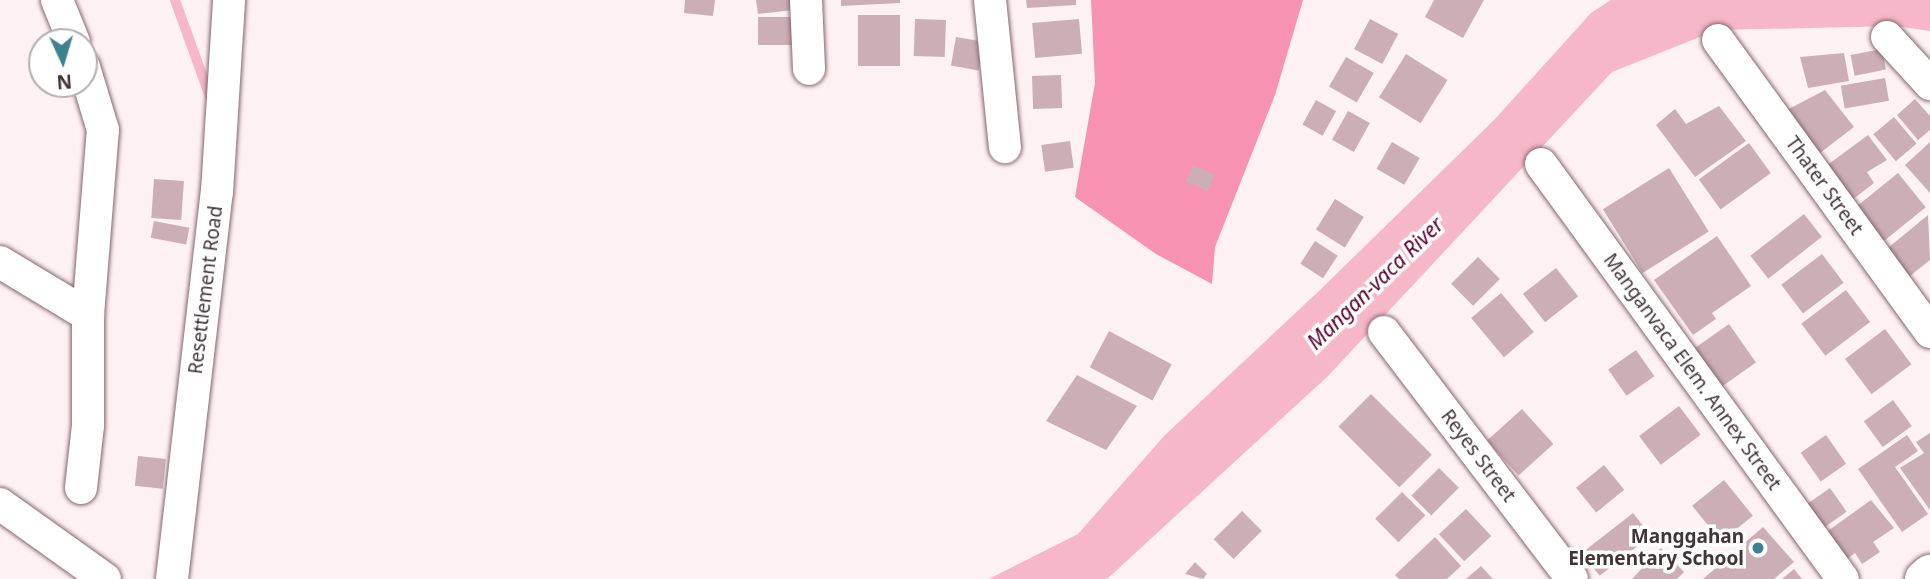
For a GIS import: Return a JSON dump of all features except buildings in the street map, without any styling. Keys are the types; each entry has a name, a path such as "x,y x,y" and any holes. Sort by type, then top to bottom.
{"main road":[{"path":"1924,579 1930,574"}],"street":[{"path":"57,0 68,28"},
{"name":"Resettlement Road","path":"172,579 217,192 229,0"},
{"path":"806,0 809,69"},
{"path":"990,0 1005,147"},
{"path":"1887,37 1930,84"},
{"name":"Thater Street","path":"1718,40 1930,332"},
{"path":"80,488 88,426 88,315 103,130 93,98"},
{"name":"Manganvaca Elem. Annex Street","path":"1541,164 1843,579"},
{"path":"0,262 88,315"},
{"name":"Reyes Street","path":"1384,332 1572,579"},
{"path":"0,504 104,579"}],"shaded area":[{"path":"1091,0 1303,0 1275,95 1215,247 1212,284 1156,254 1075,197 1095,83"}],"water":[{"name":"Mangan-vaca River","path":"1611,0 1930,0 1930,31 1895,26 1717,30 1612,72 1328,376 1107,579 989,579 1078,534 1165,435 1319,291 1494,120 1591,13"}],"waterway":[{"path":"175,0 212,102"}],"place":[{"name":"Manggahan Elementary School","path":"1758,548"}]}
